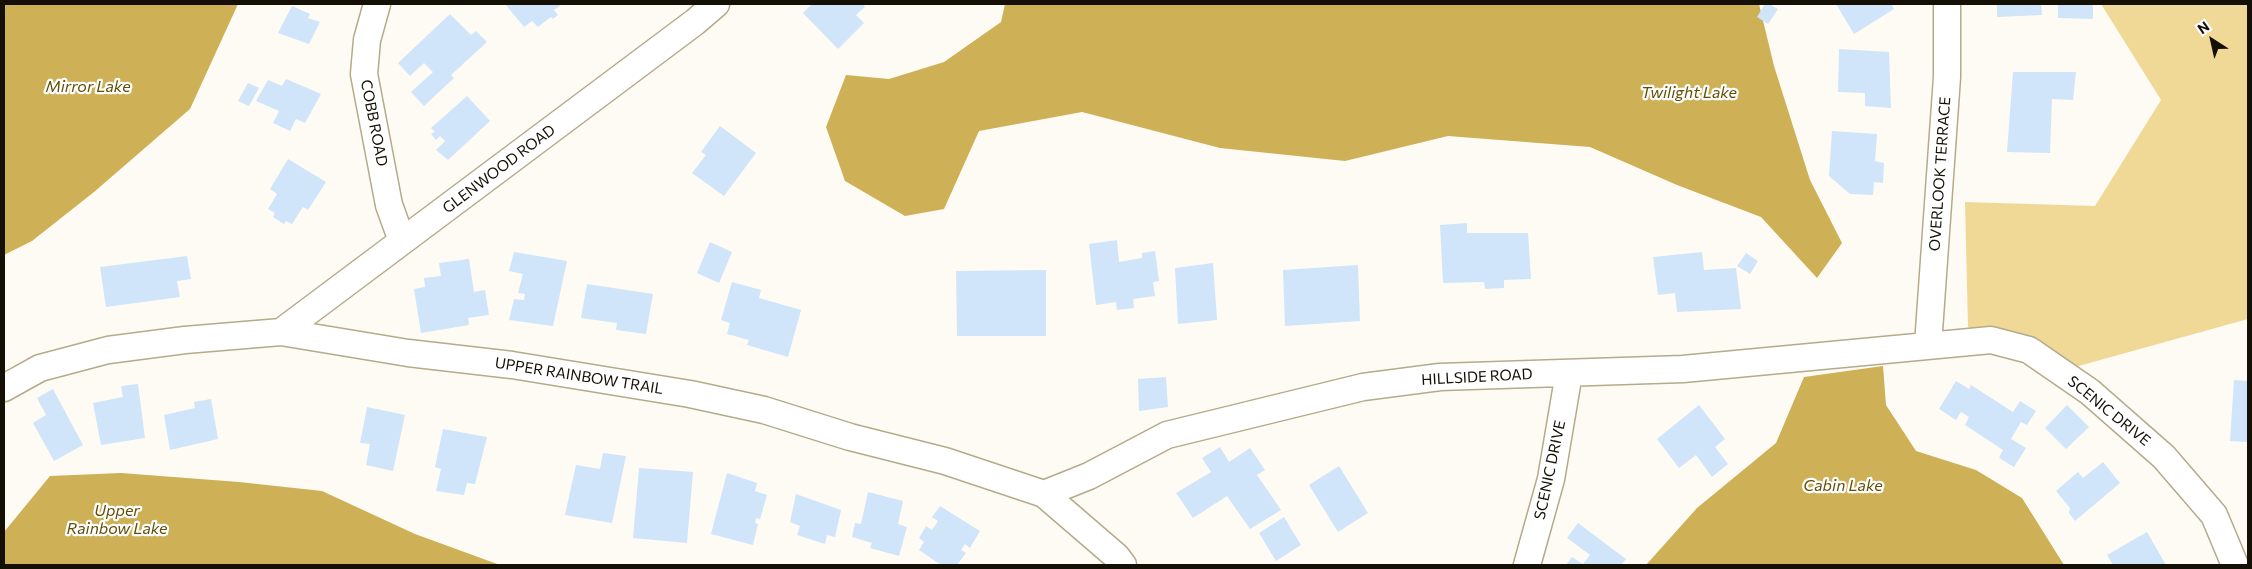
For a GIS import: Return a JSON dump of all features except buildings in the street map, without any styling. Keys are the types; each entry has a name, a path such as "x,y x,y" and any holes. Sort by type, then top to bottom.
{"street":[{"name":"COBB ROAD","path":"377,4 367,40 364,74 389,205 402,241"},
{"name":"GLENWOOD ROAD","path":"281,332 695,22 716,4"},
{"name":"OVERLOOK TERRACE","path":"1928,345 1947,77 1947,4"},
{"name":"UPPER RAINBOW TRAIL","path":"4,388 40,368 108,350 185,340 281,332 408,353 512,365 690,394 764,410 850,437 946,461 1044,494 1116,556 1123,565"},
{"name":"SCENIC DRIVE","path":"1928,345 1991,340 2029,350 2090,392 2164,457 2214,515 2235,565"},
{"name":"HILLSIDE ROAD","path":"1044,494 1089,476 1166,435 1363,387 1440,377 1683,369 1928,345"},
{"name":"SCENIC DRIVE","path":"1527,565 1550,479 1569,373"}],"shaded area":[{"path":"2101,4 2248,4 2248,319 2075,367 1968,327 1965,202 2095,206 2161,100"}],"water":[{"name":"Mirror Lake","path":"4,4 238,4 190,109 94,192 32,241 4,255"},
{"name":"Twilight Lake","path":"1005,4 1759,4 1774,66 1810,180 1842,243 1817,278 1761,217 1677,185 1590,147 1448,136 1345,161 1220,148 1082,112 979,131 944,209 905,216 845,181 826,127 846,75 889,79 944,62 1001,22"},
{"name":"Cabin Lake","path":"1883,366 1886,405 1916,451 1976,470 2022,498 2064,565 1646,565 1697,508 1776,443 1804,377"},
{"name":"Upper Rainbow Lake","path":"121,473 239,482 322,491 415,534 500,565 4,565 4,532 50,476"}]}
